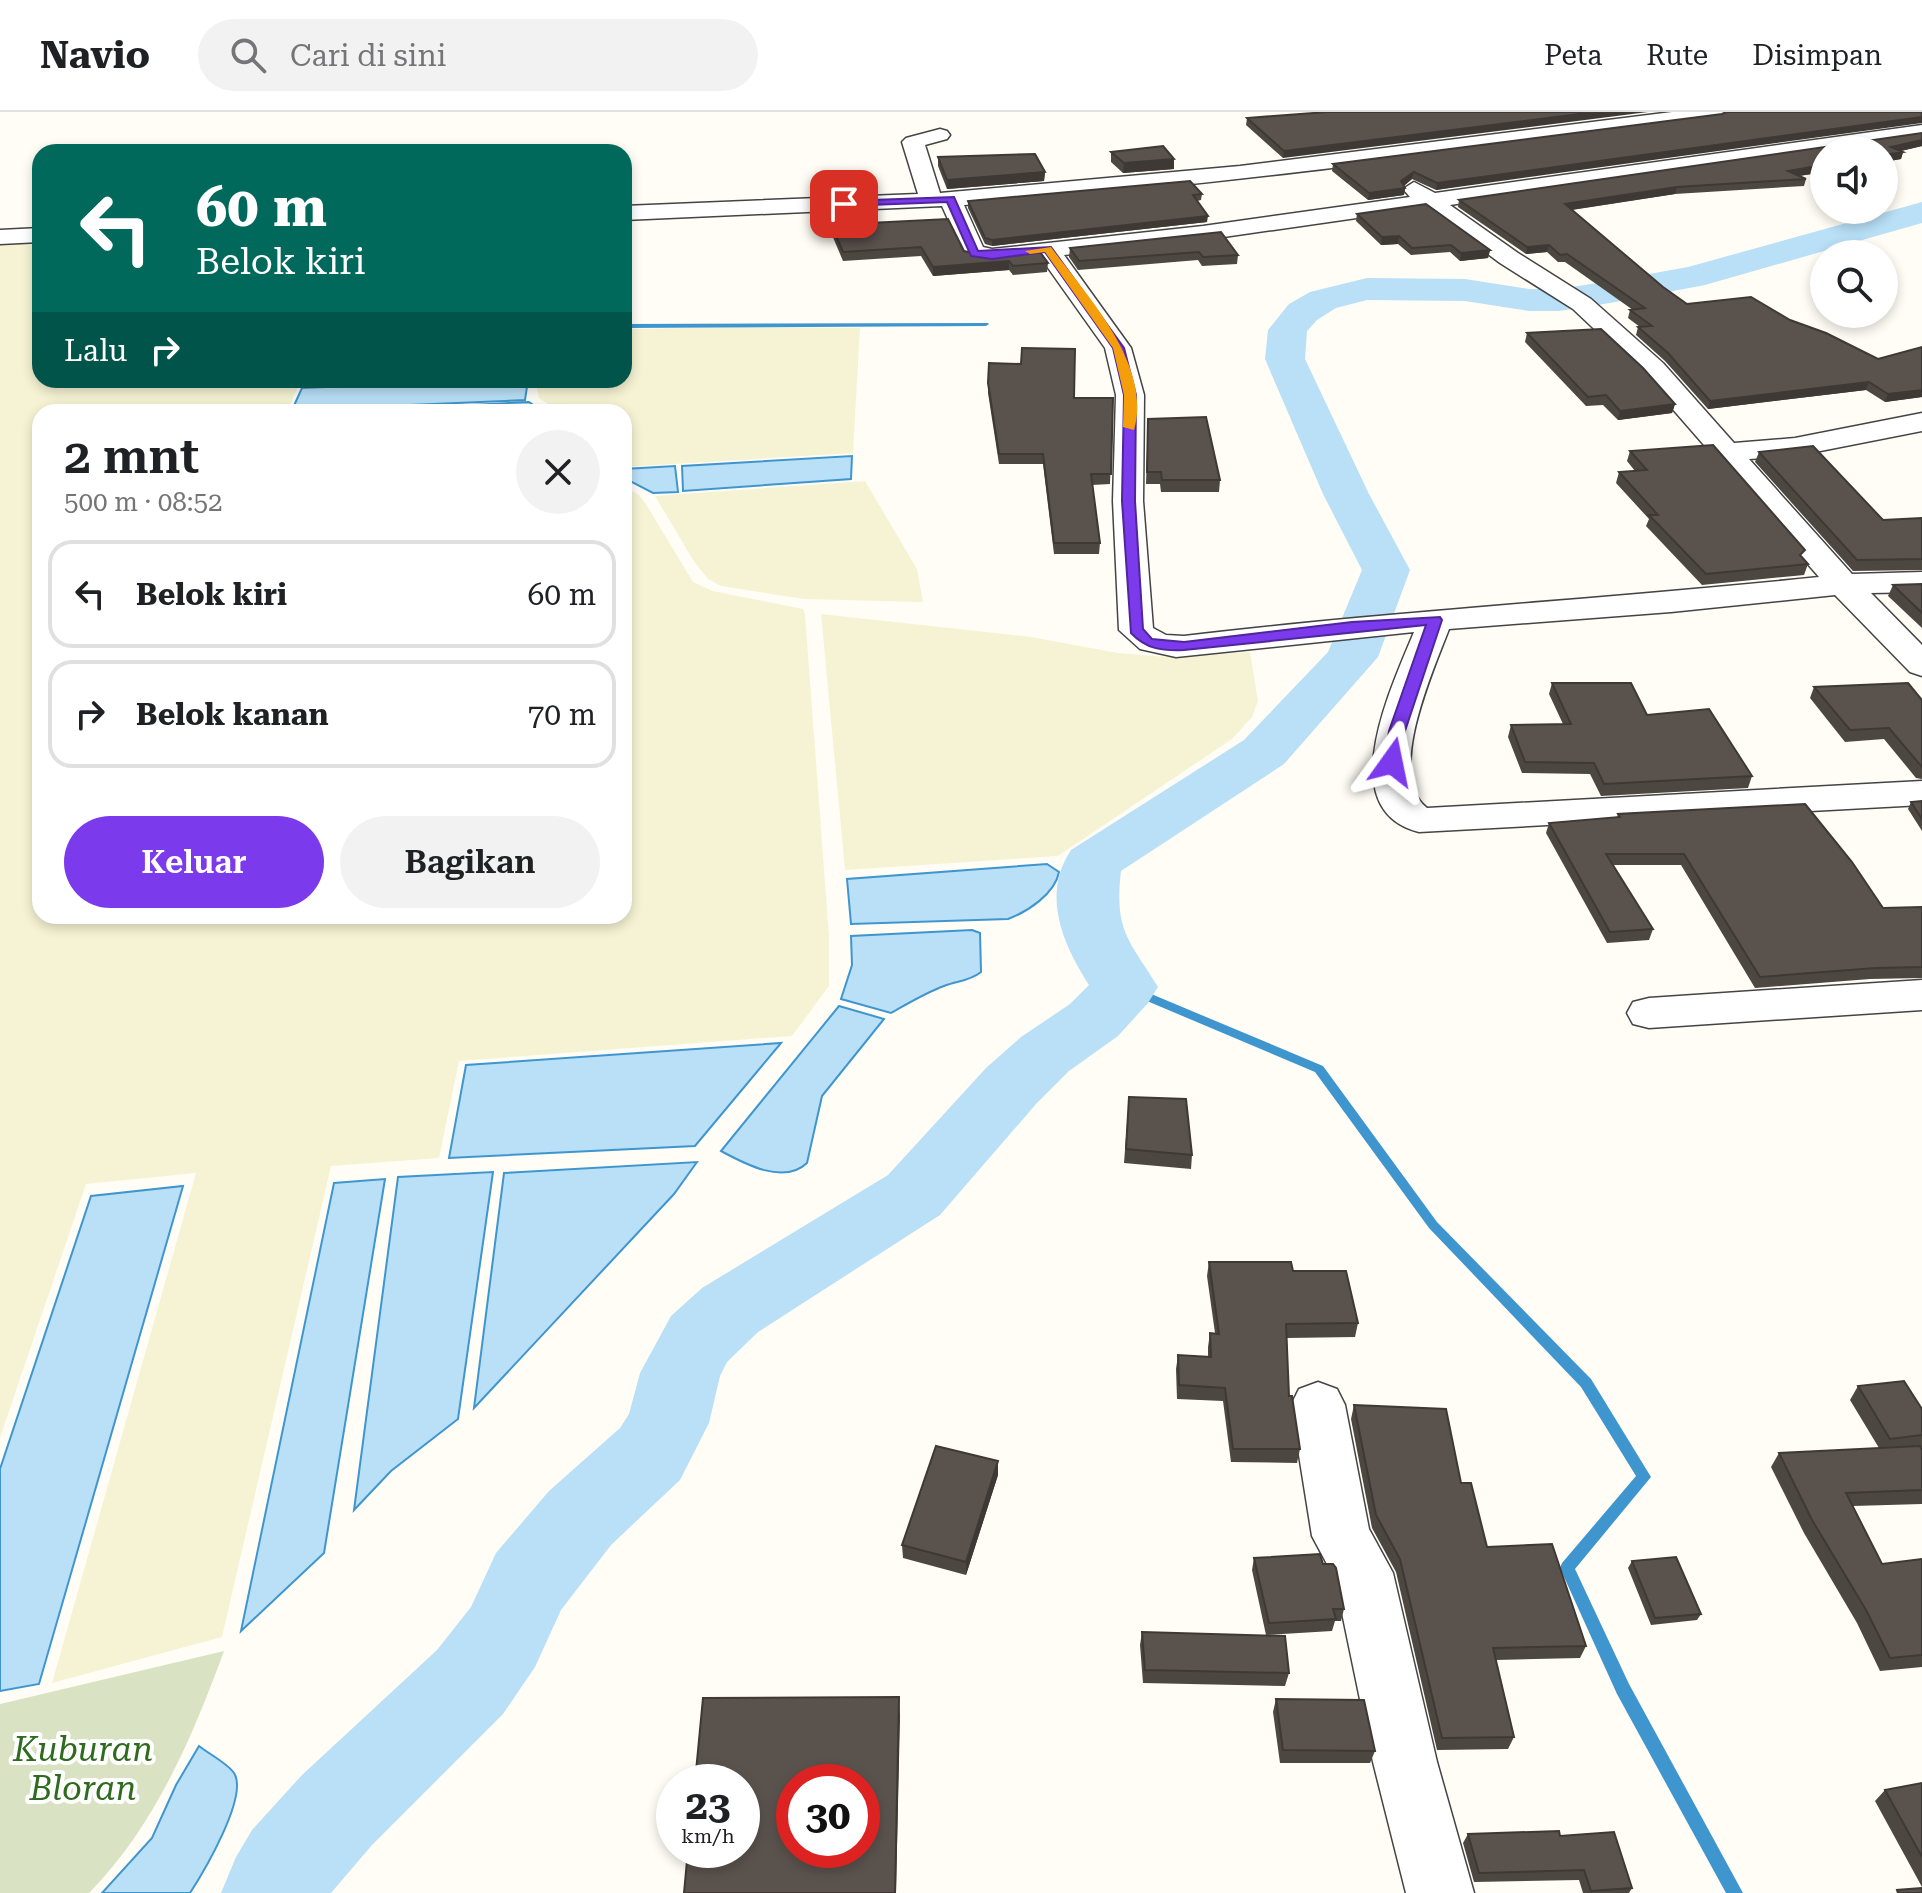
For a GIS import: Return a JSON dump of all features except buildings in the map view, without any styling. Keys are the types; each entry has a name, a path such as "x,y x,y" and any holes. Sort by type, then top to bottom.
{"street":[{"path":"632,213 941,200 1371,156 1720,112"},
{"path":"1863,117 1911,132"},
{"path":"1471,119 1496,136 1495,140"},
{"path":"940,135 913,142 941,200 974,254 992,256 1203,233 1911,132"},
{"path":"1371,156 1554,288 1582,304 1653,369 1843,584 1922,665"},
{"path":"0,237 32,235"},
{"path":"1047,249 1118,348 1130,395 1128,501 1136,630 1147,642 1166,647 1352,626 1671,602 1843,584 1922,582"},
{"path":"1724,452 1795,447 1922,422"},
{"path":"1426,621 1397,731 1392,762 1397,798 1419,820 1922,793"},
{"path":"1649,1013 1922,995"},
{"path":"1318,1405 1341,1536 1363,1573 1405,1762 1440,1893"}],"shaded area":[{"path":"32,238 32,388 297,388 290,404 32,404 32,924 632,924 632,491 646,504 693,582 713,591 803,609 829,936 829,986 792,1036 459,1061 439,1158 331,1166 222,1637 52,1683 196,1173 86,1184 0,1438 0,240"},
{"path":"860,328 853,453 632,467 632,404 548,404 539,398 537,389 632,388 632,329"},
{"path":"865,481 917,569 923,602 804,599 721,586 708,579 693,560 655,496"},
{"path":"821,614 1031,637 1118,653 1166,657 1250,652 1258,701 1252,717 1232,739 1058,856 845,870"}],"green space":[{"name":"Kuburan Bloran","path":"224,1651 199,1716 169,1780 133,1839 89,1893 0,1893 0,1704"}],"water":[{"path":"302,388 527,388 525,400 295,404"},
{"path":"529,402 532,404 491,404"},
{"path":"852,456 851,479 683,491 682,466"},
{"path":"675,466 678,492 653,493 632,482 632,469"},
{"path":"1047,864 1059,872 1052,888 1031,907 1008,919 851,924 847,879"},
{"path":"972,930 980,933 981,972 977,975 937,989 891,1013 841,999 852,965 851,936"},
{"path":"839,1006 884,1019 822,1096 807,1163 798,1169 776,1172 753,1166 721,1151"},
{"path":"781,1043 695,1146 449,1158 466,1065"},
{"path":"697,1162 674,1194 474,1408 504,1173"},
{"path":"493,1172 458,1419 391,1471 354,1510 398,1177"},
{"path":"385,1179 324,1553 241,1631 334,1183"},
{"path":"183,1186 39,1684 0,1691 0,1469 91,1196"},
{"path":"199,1746 231,1769 237,1784 230,1816 190,1893 102,1893 152,1838 176,1785"}],"waterway":[{"path":"272,1893 288,1866 337,1810 470,1682 503,1637 528,1582 580,1518 650,1454 668,1423 680,1373 699,1339 730,1310 914,1195 1011,1086 1045,1054 1094,1020 1125,987 1103,956 1091,930 1088,901 1092,863 1264,752 1352,657 1386,570 1346,494 1285,359 1288,330 1303,312 1323,300 1367,289 1465,290 1529,300 1559,300 1610,292 1692,277 1922,212"},
{"path":"632,326 986,324"},
{"path":"1125,987 1319,1069 1433,1225 1586,1383 1644,1477 1567,1568 1623,1689 1735,1893"}],"slow traffic":[{"path":"1030,251 1047,249 1091,306 1118,348 1130,395 1129,427"}],"route":[{"path":"844,204 950,199 974,254 992,256 1047,249 1091,306 1118,348 1130,395 1128,501 1136,630 1147,642 1166,647 1184,646 1352,626 1435,620 1397,731 1392,762"}]}
